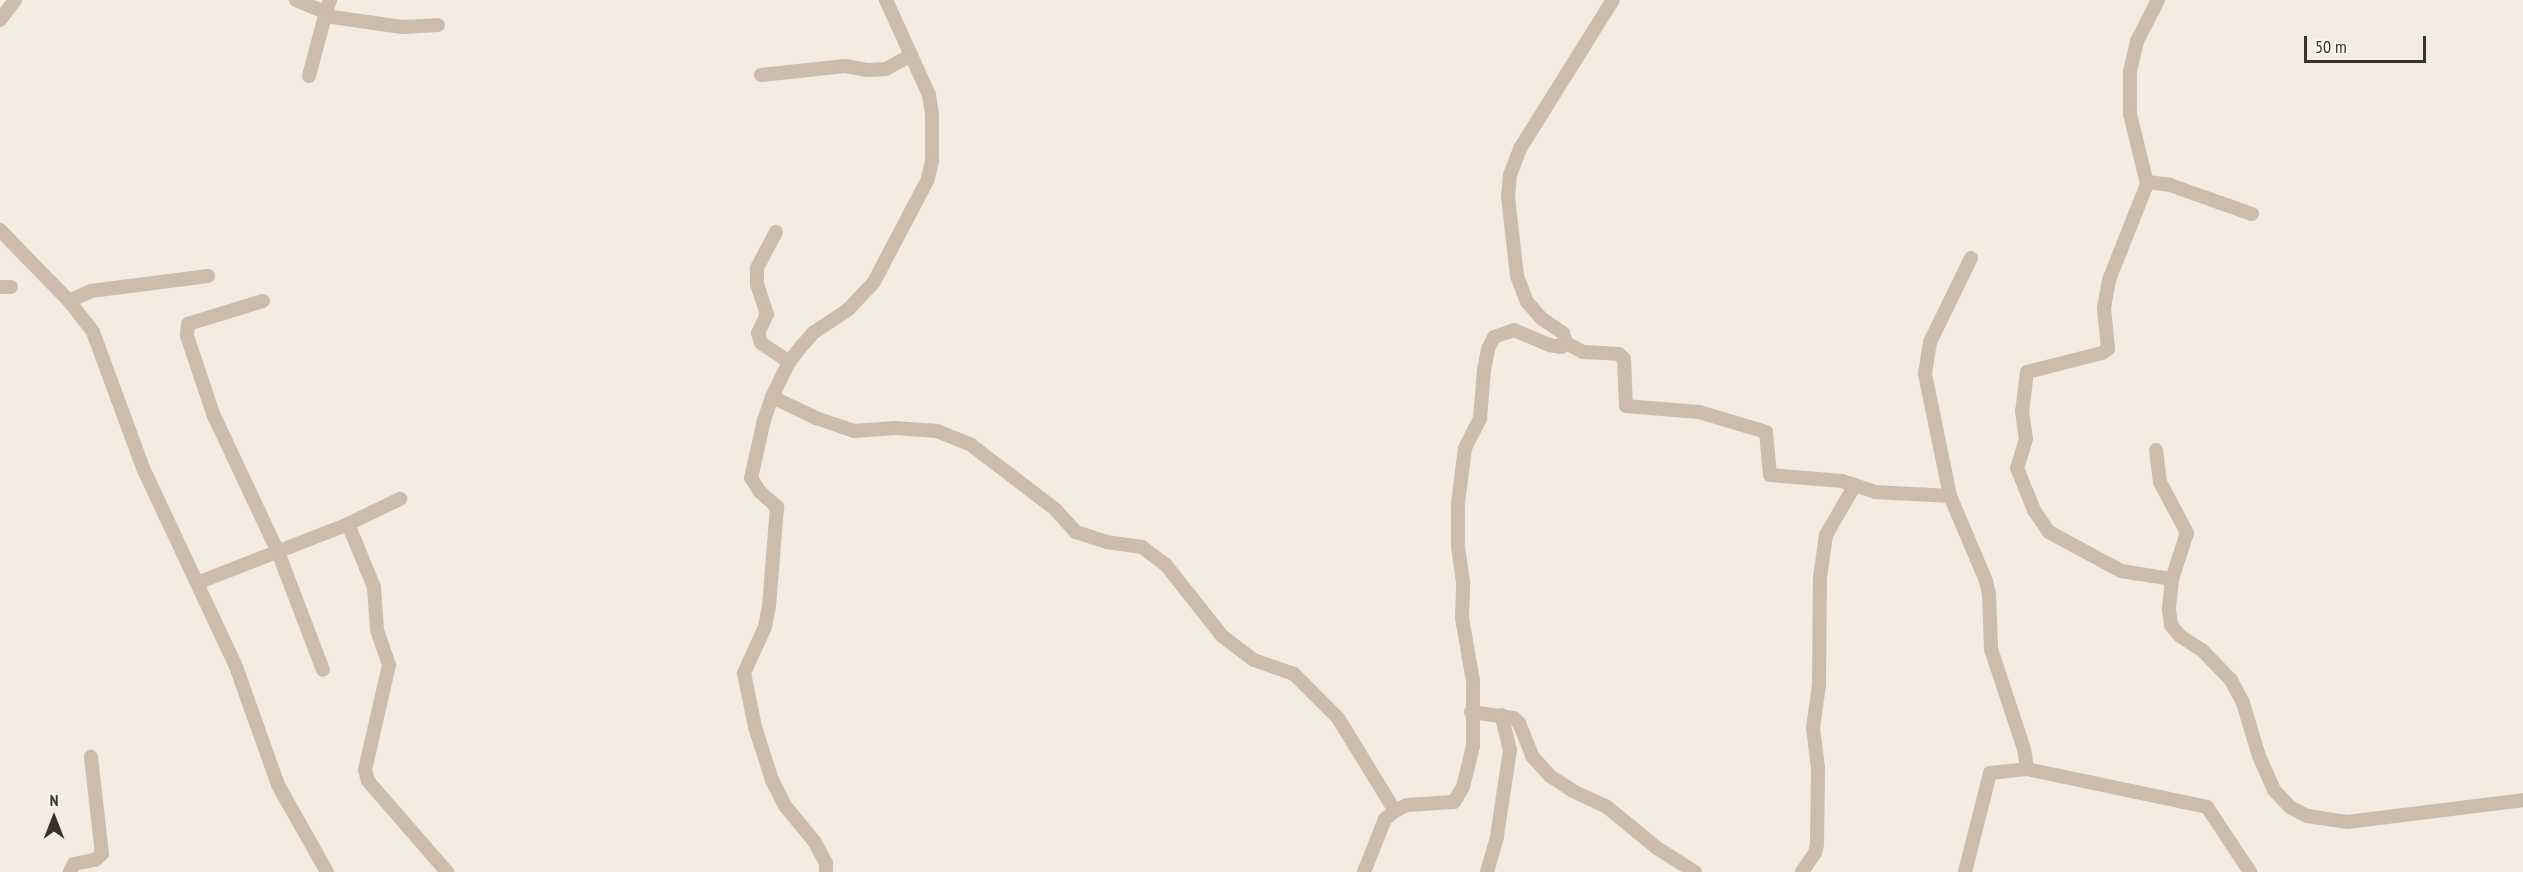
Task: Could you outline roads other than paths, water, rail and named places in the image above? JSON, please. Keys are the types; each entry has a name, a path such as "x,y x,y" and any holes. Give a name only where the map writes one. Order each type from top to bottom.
{"street":[{"path":"0,20 15,0"},
{"path":"296,0 402,27 438,24"},
{"path":"826,872 825,863 814,841 786,807 772,780 754,727 744,673 765,627 769,606 777,507 760,492 751,478 760,432 772,397 789,362 813,333 864,296 897,240 928,179 932,161 932,115 929,95 886,0"},
{"path":"1613,0 1521,147 1510,175 1508,197 1517,276 1527,302 1542,319 1563,333 1566,343 1583,352 1619,354 1624,359 1626,406 1705,413 1766,432 1770,475 1842,481 1875,492 1950,496"},
{"path":"2158,0 2137,41 2130,72 2130,114 2147,182 2145,193 2109,280 2104,308 2110,342 2108,349 2102,353 2027,372 2022,411 2026,439 2017,468 2034,510 2049,532 2121,571 2172,579"},
{"path":"309,76 327,9"},
{"path":"761,75 845,66 868,70 886,69 911,55"},
{"path":"2147,182 2170,184 2252,214"},
{"path":"0,231 69,301 93,332 143,468 235,664 278,785 327,872"},
{"path":"776,232 757,268 757,284 767,314 758,333 761,343 789,362"},
{"path":"1971,258 1930,342 1925,374 1950,496 1986,582 1991,649 2024,749 2027,770"},
{"path":"69,301 92,291 208,276"},
{"path":"263,301 188,324 187,336 214,416 278,552 323,670"},
{"path":"1364,872 1385,819 1395,811 1407,805 1454,802 1463,788 1473,746 1471,712 1473,681 1462,618 1463,582 1458,547 1458,503 1465,448 1480,418 1483,405 1484,370 1488,350 1494,337 1514,330 1549,345 1561,346 1566,343"},
{"path":"772,397 816,418 854,431 895,428 937,430 970,445 1055,509 1076,532 1106,542 1142,547 1166,565 1222,636 1254,660 1294,674 1338,718 1395,811"},
{"path":"2156,450 2160,482 2187,533 2172,579 2169,610 2171,625 2180,636 2203,651 2231,680 2243,703 2259,756 2270,781 2290,807 2307,816 2357,822 2523,800"},
{"path":"1802,872 1815,853 1817,844 1818,768 1813,728 1819,685 1820,578 1826,535 1855,485"},
{"path":"197,583 348,524 400,499"},
{"path":"348,524 374,587 377,630 389,665 364,770 368,781 447,872"},
{"path":"1471,712 1514,718 1519,723 1532,756 1550,776 1573,792 1607,807 1657,848 1695,872"},
{"path":"1487,872 1497,836 1510,750 1501,715"},
{"path":"70,872 74,864 95,860 102,854 91,757"},
{"path":"1965,872 1990,773 1997,770 2027,770 2207,807 2250,872"}]}
